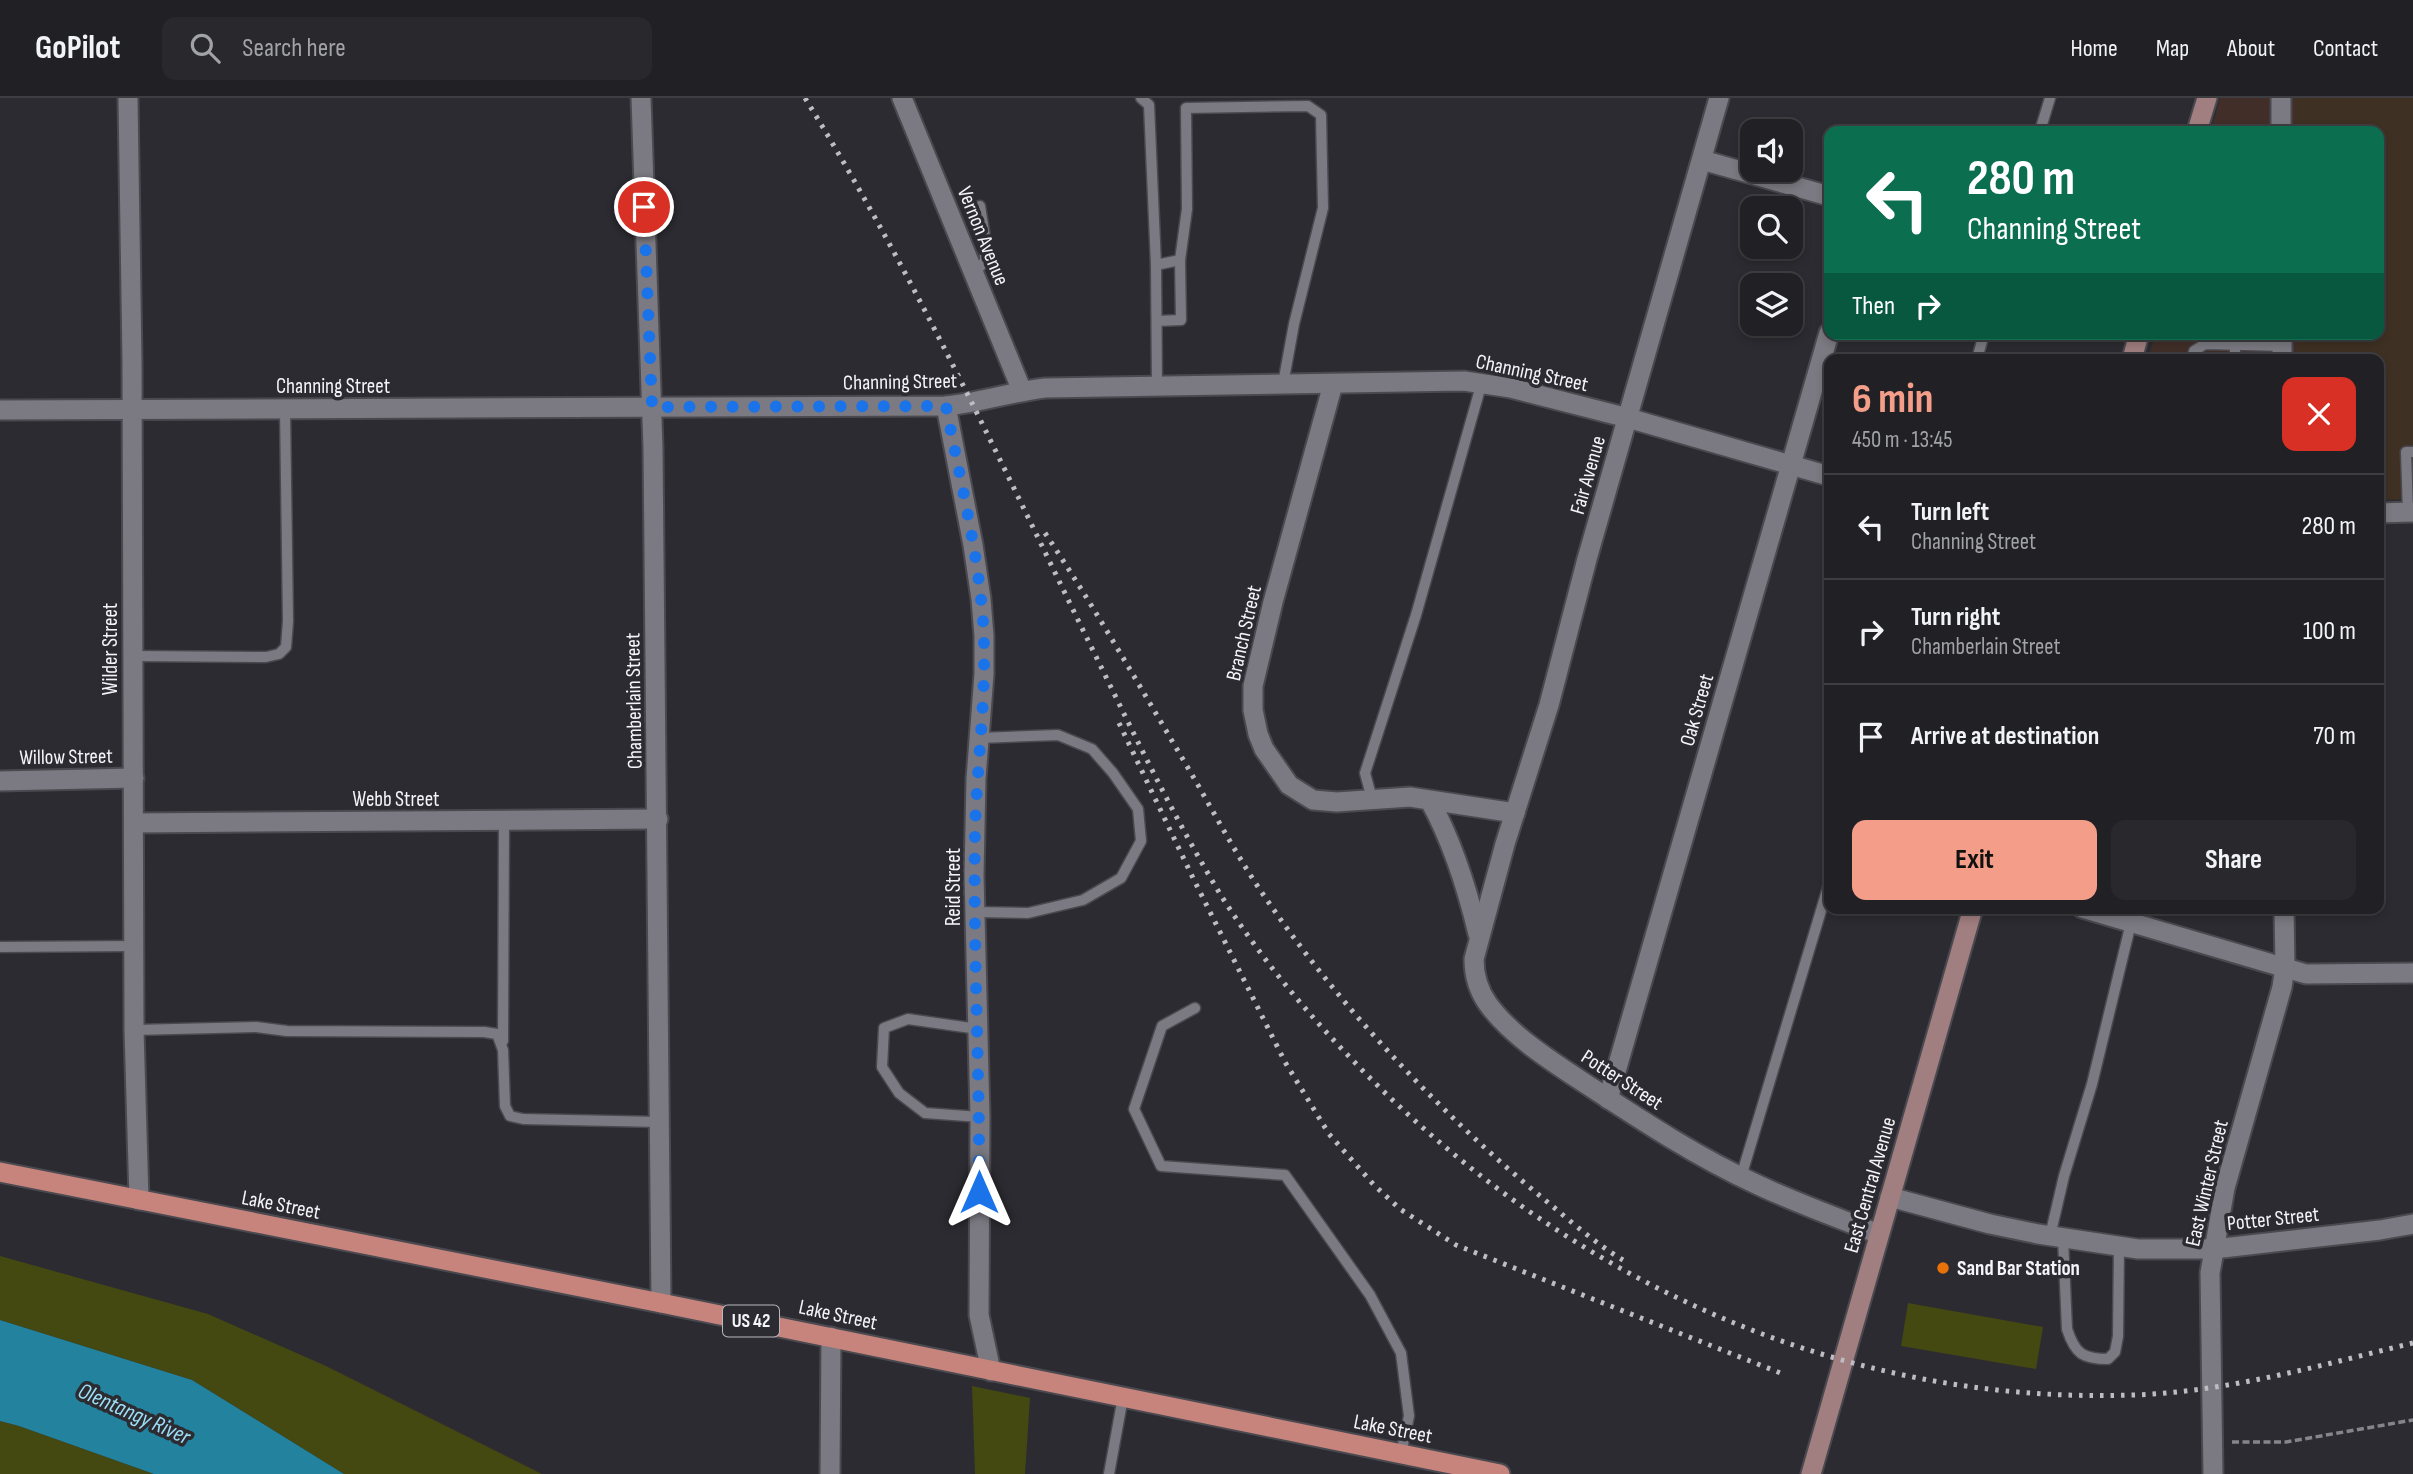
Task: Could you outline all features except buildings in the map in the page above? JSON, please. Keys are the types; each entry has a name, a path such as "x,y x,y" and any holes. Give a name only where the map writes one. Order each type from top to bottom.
{"main road":[{"path":"2199,126 2207,98"},
{"name":"East Central Avenue","path":"1811,1474 1971,914"},
{"name":"Lake Street","path":"0,1172 831,1337 1498,1474"}],"street":[{"name":"Wilder Street","path":"128,98 134,1030 139,1200"},
{"name":"Chamberlain Street","path":"641,98 652,407 661,1303"},
{"name":"Vernon Avenue","path":"902,98 1022,391"},
{"name":"Fair Avenue","path":"1499,863 1549,705 1587,559 1719,98"},
{"path":"2281,98 2281,126"},
{"path":"1702,160 1824,195"},
{"name":"Oak Street","path":"1608,1099 1827,340"},
{"name":"Channing Street","path":"0,410 946,406 1022,391 1482,382 1628,418 1824,475"},
{"name":"Branch Street","path":"1333,384 1273,602 1253,686 1253,710 1264,749 1289,785 1303,795 1319,801 1398,796 1515,813"},
{"name":"Reid Street","path":"946,406 981,599 984,674 976,793 975,912 980,1118 979,1315 991,1371"},
{"path":"2384,513 2410,512"},
{"name":"Willow Street","path":"0,781 134,778"},
{"path":"1430,801 1447,831 1469,897 1479,938"},
{"name":"Webb Street","path":"134,823 658,819"},
{"name":"Potter Street","path":"1499,863 1474,959 1474,974 1488,1005 1511,1028 1545,1057 1643,1122 1741,1177 1879,1234"},
{"path":"2110,914 2306,974 2413,973"},
{"name":"East Winter Street","path":"2213,1474 2210,1273 2225,1188 2285,967 2284,914"},
{"name":"Potter Street","path":"1890,1197 1990,1224 2138,1249 2214,1249 2413,1224"},
{"path":"830,1474 831,1337"}],"lane":[{"path":"1141,98 1149,105 1156,265 1157,387"},
{"path":"2042,126 2050,98"},
{"path":"1157,321 1181,320 1180,260 1187,209 1186,108 1308,106 1321,115 1324,208 1294,324 1283,384"},
{"path":"973,273 985,261 985,237 980,206"},
{"path":"1156,265 1180,260"},
{"path":"2193,354 2205,344 2282,346"},
{"path":"2235,345 2235,354"},
{"path":"1372,799 1365,773 1416,615 1482,382"},
{"path":"133,656 266,657 279,654 286,647 288,621 285,409"},
{"path":"2410,512 2406,452 2413,452"},
{"path":"975,912 1028,913 1083,900 1121,878 1142,841 1138,809 1114,773 1092,749 1058,735 979,738"},
{"path":"504,821 503,1050 505,1106 510,1116 523,1119 660,1122"},
{"path":"1741,1177 1824,901"},
{"path":"2119,1246 2118,1336 2115,1352 2109,1359 2090,1359 2077,1351 2067,1329 2057,1237 2064,1176 2092,1084 2129,918"},
{"path":"0,947 134,946"},
{"path":"1195,1008 1163,1026 1134,1109 1161,1166 1285,1174 1370,1295 1401,1353 1409,1416 1401,1454"},
{"path":"978,1029 908,1019 884,1028 882,1067 899,1093 925,1112 980,1118"},
{"path":"134,1030 242,1027 287,1031 484,1032 497,1034 503,1050"},
{"path":"1109,1474 1123,1397"}],"path":[{"path":"2214,1442 2286,1442 2413,1420"}],"shaded area":[{"path":"2220,98 2296,98 2296,126 2212,126"},
{"path":"2296,98 2413,98 2413,499 2384,500 2384,354 2298,354 2298,340 2384,340 2384,126 2296,126"},
{"path":"2153,340 2298,340 2298,354 2149,354"}],"green space":[{"path":"0,1256 208,1314 326,1366 542,1474 344,1474 192,1380 0,1320"},
{"path":"1908,1303 2043,1327 2036,1369 1901,1346"},
{"path":"972,1386 1030,1398 1025,1474 975,1474"},
{"path":"0,1421 19,1426 154,1474 0,1474"}],"water":[{"name":"Olentangy River","path":"0,1320 192,1380 344,1474 154,1474 0,1421"}],"railway":[{"path":"805,98 915,291 1148,762 1222,897 1256,947 1332,1039 1374,1082 1453,1154 1538,1217 1627,1272 1721,1318 1819,1353 1921,1379 2026,1393 2169,1393 2274,1376 2413,1343"},
{"path":"1045,533 1120,652 1247,869 1327,980 1393,1057 1465,1129 1570,1220 1623,1260"},
{"path":"1119,723 1285,1062 1329,1134 1374,1185 1400,1209 1456,1245 1783,1374"}],"place":[{"name":"Sand Bar Station","path":"1943,1268"}],"route":[{"path":"644,207 652,407 946,406 973,545 984,636 974,875 980,1118 979,1192"}]}
